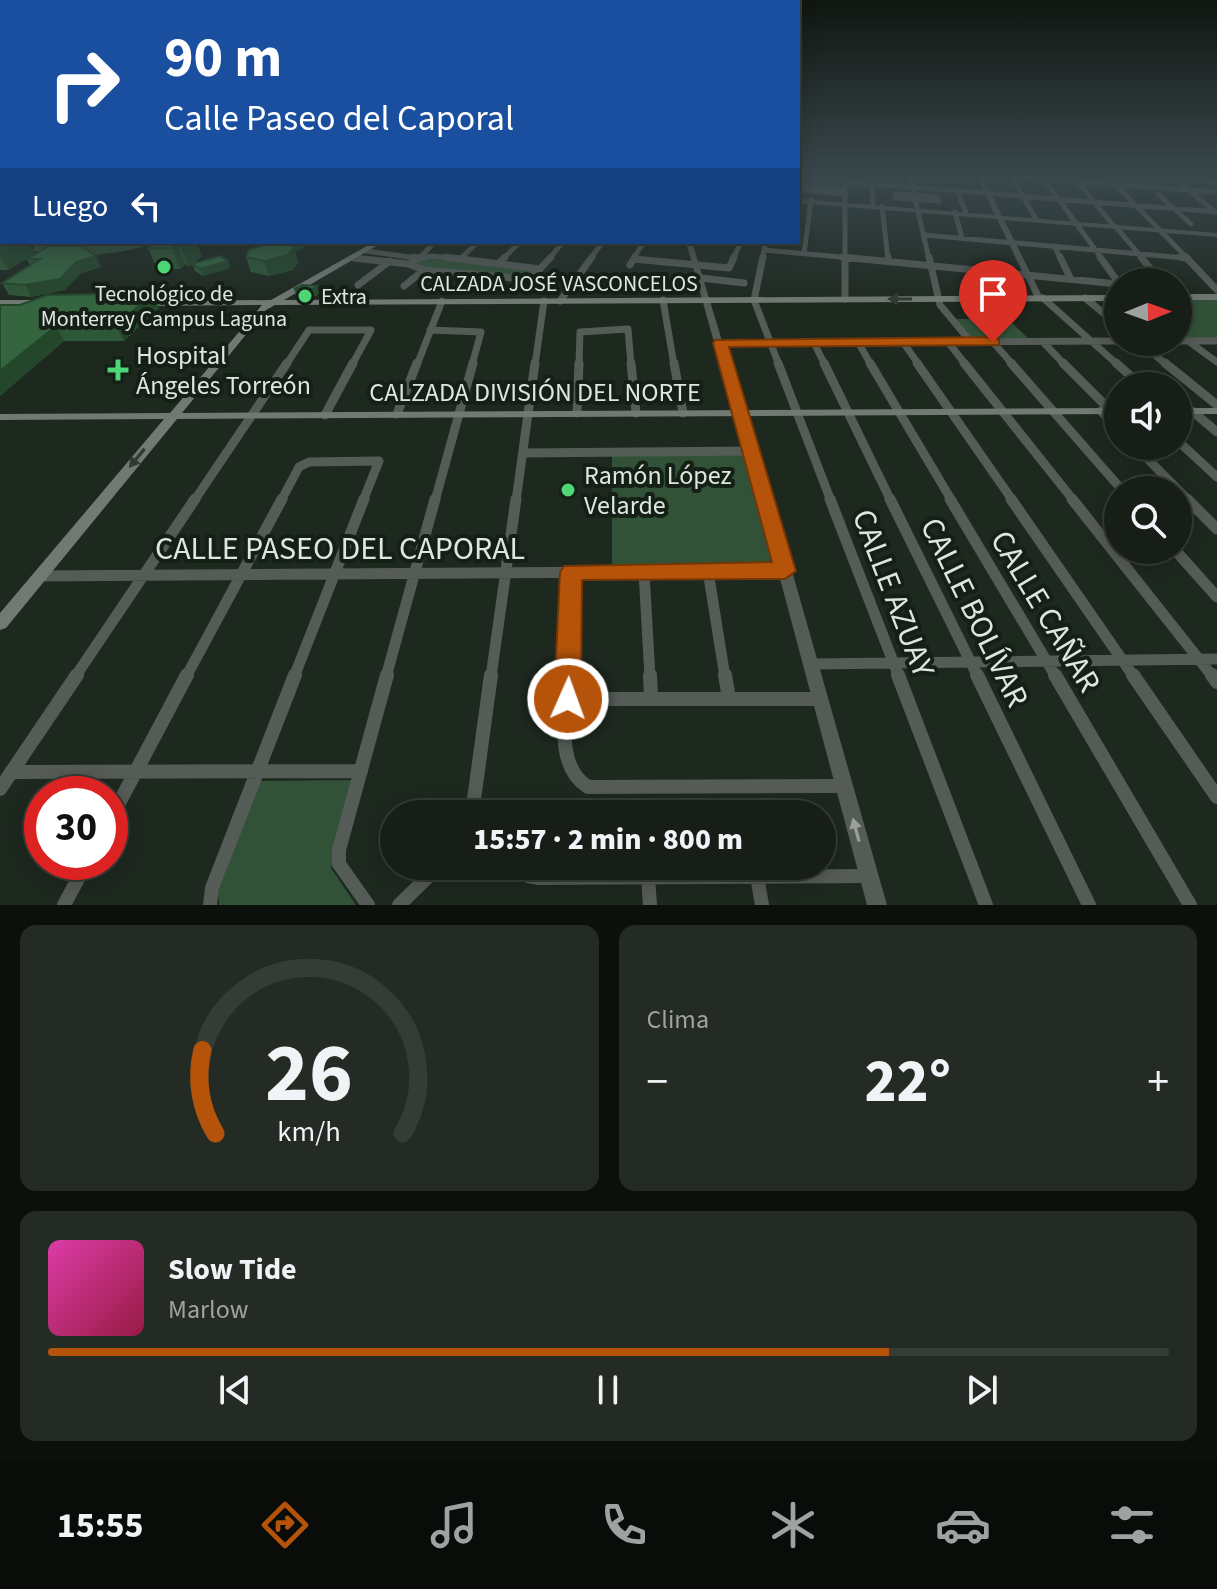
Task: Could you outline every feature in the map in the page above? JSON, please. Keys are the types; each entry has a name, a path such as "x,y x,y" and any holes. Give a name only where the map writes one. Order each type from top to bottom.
{"main road":[{"path":"2,618 269,302 376,244"},
{"path":"1192,294 1217,297"},
{"name":"CALZADA JOSÉ VASCONCELOS","path":"131,303 1104,298"},
{"path":"0,303 50,303"},
{"path":"1192,411 1217,408"},
{"name":"CALZADA DIVISIÓN DEL NORTE","path":"0,417 1104,411"}],"street":[{"path":"804,253 809,219"},
{"path":"845,219 845,299"},
{"path":"881,219 888,262"},
{"path":"920,219 939,299 971,342"},
{"path":"957,219 962,238"},
{"path":"998,219 1038,298 1126,372"},
{"path":"1033,219 1217,234"},
{"path":"1038,219 1076,223"},
{"path":"1073,219 1108,268"},
{"path":"1108,219 1150,268"},
{"path":"1149,219 1217,290"},
{"path":"1186,219 1191,224"},
{"path":"800,223 808,224"},
{"path":"924,235 1186,258"},
{"path":"409,264 432,244"},
{"path":"460,259 476,244"},
{"path":"499,263 518,244"},
{"path":"354,258 409,264 424,270 519,280 533,277 561,244"},
{"path":"560,301 602,244"},
{"path":"643,244 632,262 744,283"},
{"path":"688,244 708,300 877,905"},
{"path":"698,272 732,267 739,244"},
{"path":"1054,246 1071,279"},
{"path":"754,300 765,247 1104,282"},
{"path":"366,251 541,269"},
{"path":"358,285 397,255"},
{"path":"404,286 424,270"},
{"path":"454,285 466,275"},
{"path":"1085,298 1104,314"},
{"path":"663,300 683,413"},
{"name":"CALLE AZUAY","path":"754,300 986,905"},
{"path":"397,414 442,301"},
{"path":"474,800 544,301"},
{"path":"577,413 580,332 628,329 636,413"},
{"path":"0,789 309,330 371,330 325,415"},
{"path":"368,905 339,859 481,332 430,330"},
{"path":"720,343 1104,341"},
{"path":"1192,341 1217,341"},
{"name":"CALLE CAÑAR","path":"858,342 1190,905"},
{"path":"903,342 1217,797"},
{"path":"948,342 1217,682"},
{"path":"993,342 1110,476"},
{"path":"1043,342 1104,405"},
{"name":"CALLE BOLÍVAR","path":"814,343 1089,905"},
{"path":"1192,344 1217,362"},
{"path":"1156,356 1217,408"},
{"path":"1192,411 1217,432"},
{"path":"523,453 751,451"},
{"path":"1192,454 1217,477"},
{"path":"1149,460 1217,529"},
{"path":"128,787 299,467 309,462 379,461 255,772 212,888 210,905"},
{"path":"1188,564 1217,597"},
{"path":"708,571 729,699"},
{"name":"CALLE PASEO DEL CAPORAL","path":"39,576 785,571"},
{"path":"571,572 566,762 577,780 588,787 844,786"},
{"path":"644,572 651,699"},
{"path":"811,664 1217,659"},
{"path":"568,699 820,699"},
{"path":"11,772 361,771"},
{"path":"836,876 869,876"},
{"path":"64,905 77,880"},
{"path":"399,905 425,880"},
{"path":"648,880 650,905"},
{"path":"758,880 762,905"}],"green space":[{"path":"35,244 150,244 95,255 32,251"},
{"path":"429,258 531,271 528,277 417,267 415,262"},
{"path":"1192,298 1217,298 1217,340 1192,340"},
{"path":"953,319 1008,319 1030,340 972,341"},
{"path":"748,454 772,567 612,566 612,455"},
{"path":"354,780 331,868 356,905 219,905 218,892 260,781"}],"building":[{"path":"154,244 177,244 172,248 148,248"},
{"path":"267,244 291,244 294,248 288,255 264,261 246,257 249,250"},
{"path":"49,246 81,246 96,256 76,262 60,279 25,285 2,283 40,259 27,259"},
{"path":"220,256 228,261 200,269 192,264"},
{"path":"302,285 317,286 314,289 294,289"},
{"path":"153,293 116,326 56,326 0,371 0,305 20,305 47,295"}],"place":[{"name":"Tecnológico de Monterrey Campus Laguna","path":"164,267"},
{"name":"Extra","path":"305,296"},
{"name":"Hospital Ángeles Torreón","path":"118,370"},
{"name":"Ramón López Velarde","path":"568,490"}],"route":[{"path":"568,699 571,572 785,571 720,343 993,342"}]}
